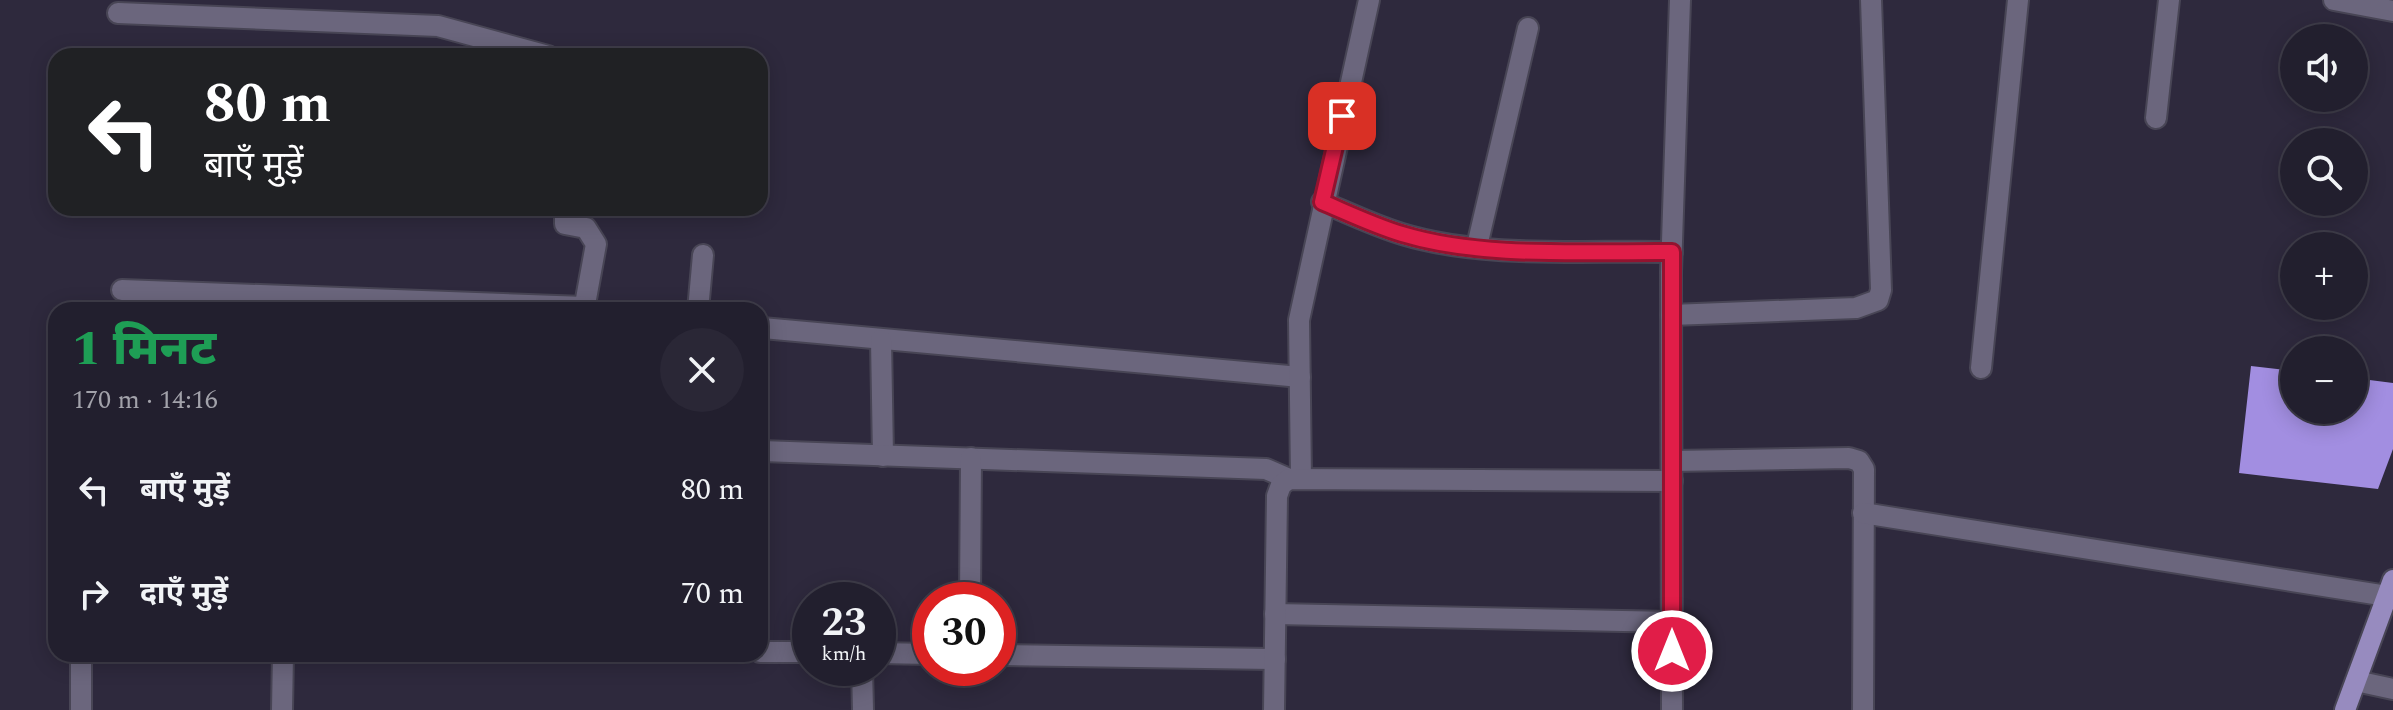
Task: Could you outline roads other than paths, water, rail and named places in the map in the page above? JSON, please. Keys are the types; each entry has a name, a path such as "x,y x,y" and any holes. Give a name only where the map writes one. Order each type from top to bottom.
{"main road":[{"path":"2345,710 2390,588"}],"street":[{"path":"1295,479 1300,377 1299,320 1322,202 1369,0"},
{"path":"1672,710 1671,315 1680,0"},
{"path":"1671,315 1856,308 1878,300 1881,290 1871,0"},
{"path":"1981,368 2018,0"},
{"path":"2156,118 2169,0"},
{"path":"2334,0 2393,11"},
{"path":"118,13 438,26 519,48"},
{"path":"1477,246 1528,28"},
{"path":"1322,202 1402,234 1477,246 1513,250 1672,252"},
{"path":"565,216 565,224 586,228 596,244 586,302"},
{"path":"699,302 703,255"},
{"path":"122,290 431,302"},
{"path":"768,329 1300,377"},
{"path":"881,340 883,456"},
{"path":"768,451 1266,469 1295,479 1672,471 1849,458 1859,461 1864,469 1863,710"},
{"path":"970,582 971,458"},
{"path":"1274,710 1277,496 1281,485 1295,479"},
{"path":"1863,513 2390,588"},
{"path":"1275,614 1672,622"},
{"path":"768,652 792,652"},
{"path":"1016,655 1275,659"},
{"path":"81,662 81,710"},
{"path":"282,710 283,662"},
{"path":"2356,681 2393,689"},
{"path":"862,686 863,710"}]}
